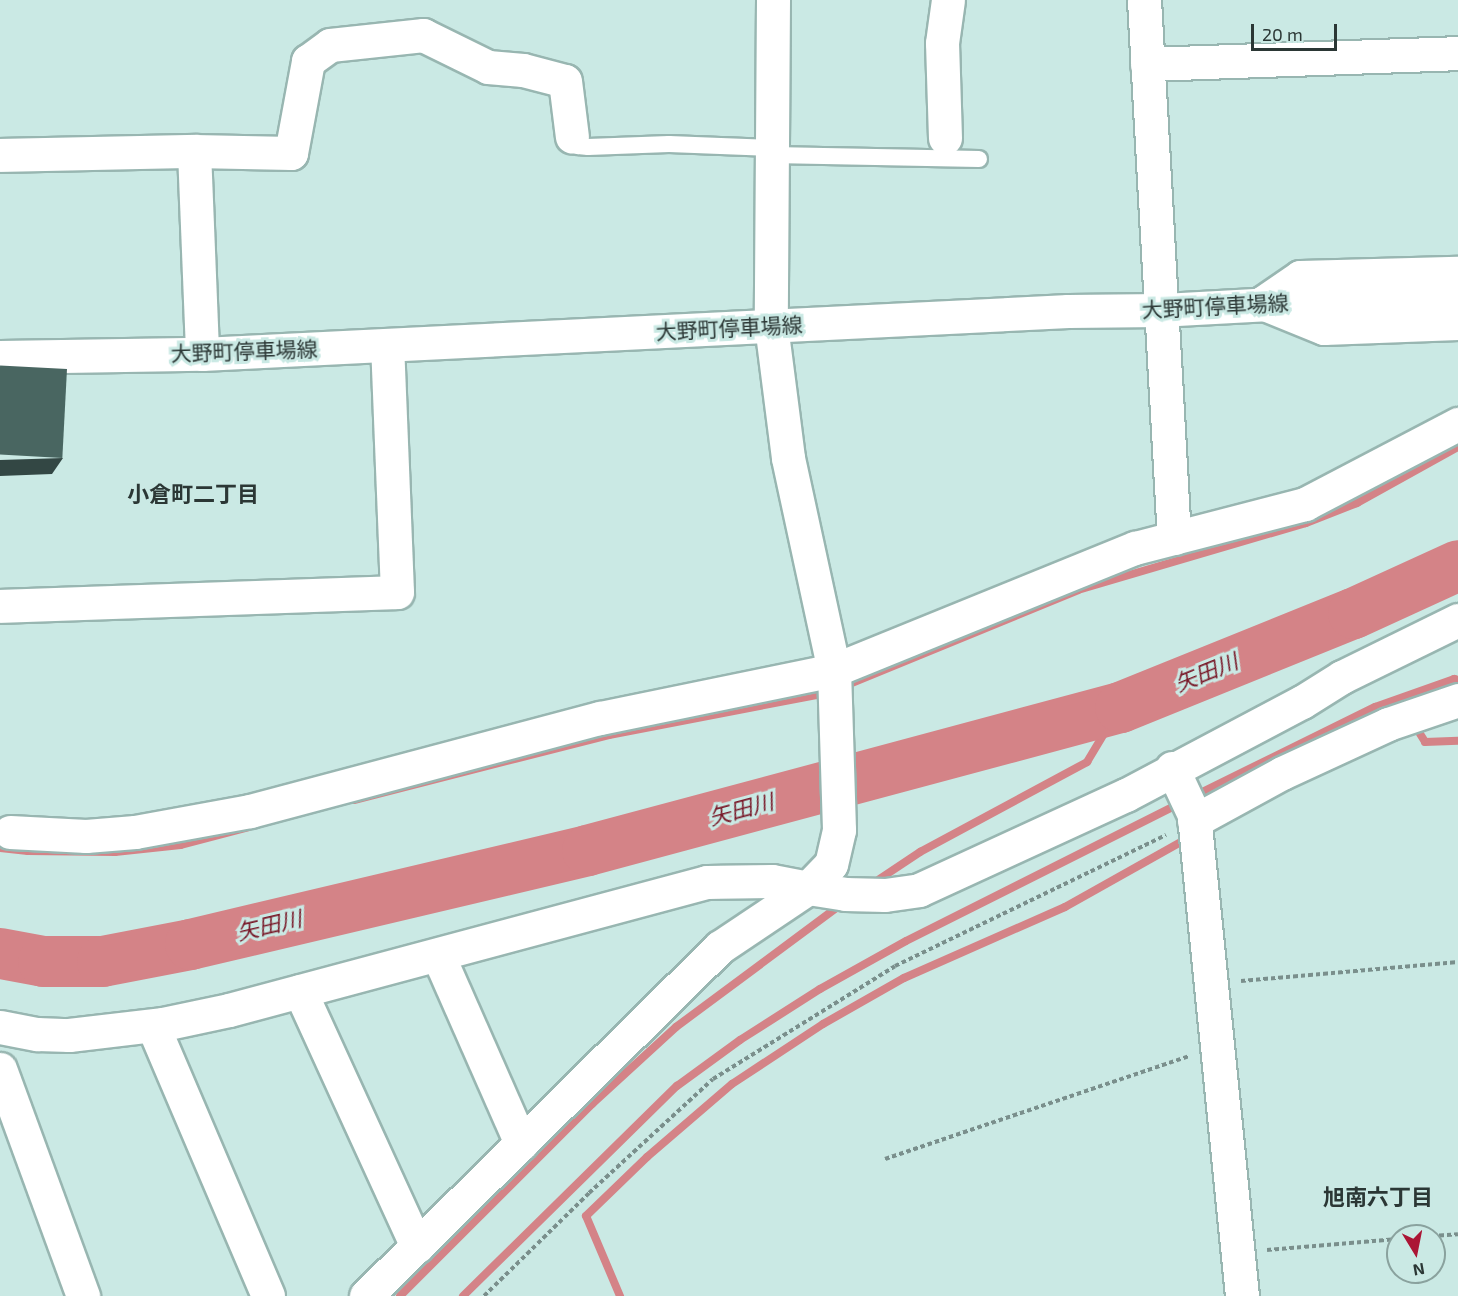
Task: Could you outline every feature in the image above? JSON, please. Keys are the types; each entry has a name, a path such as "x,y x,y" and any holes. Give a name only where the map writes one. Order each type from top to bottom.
{"street":[{"path":"366,1296 720,947 808,888 831,864 839,830 833,675 788,458 771,325 773,0"},
{"path":"945,138 942,43 948,0"},
{"path":"1144,0 1174,538"},
{"path":"0,155 194,151 291,153 308,61 330,45 423,35 488,67 523,70 565,81 572,137"},
{"path":"1147,64 1458,53"},
{"path":"194,151 202,354"},
{"path":"1263,303 1300,277 1458,273"},
{"name":"大野町停車場線","path":"0,357 202,354 771,325 1068,311 1161,310 1458,294"},
{"path":"1263,303 1324,327 1458,323"},
{"path":"0,606 397,592 387,345"},
{"path":"10,832 86,836 135,831 250,811 600,718 833,675 1135,548 1305,504 1458,424"},
{"path":"0,1027 37,1034 69,1035 153,1026 229,1010 707,882 771,881 845,894 885,895 919,890 1126,795 1175,776 1342,677 1458,621"},
{"path":"1194,818 1282,773 1388,724 1458,700"},
{"path":"1175,776 1194,818 1242,1296"},
{"path":"438,955 521,1143"},
{"path":"300,991 417,1246"},
{"path":"153,1026 268,1296"},
{"path":"0,1069 83,1296"}],"lane":[{"path":"572,137 578,146 588,147 669,144 772,152 979,159"}],"path":[{"path":"484,1296 589,1193 713,1079 895,966 1194,818"},
{"path":"1211,983 1458,962"},
{"path":"885,1159 1217,1047"},
{"path":"1238,1253 1386,1240"}],"building":[{"path":"0,365 67,369 62,458 0,455"}],"waterway":[{"path":"842,687 1078,590 1306,523 1357,503 1458,447"},
{"name":"矢田川","path":"0,953 43,961 102,961 190,944 587,850 1120,707 1353,613 1458,565"},
{"path":"1192,797 1375,707 1454,679 1458,680"},
{"path":"354,800 609,735 827,693"},
{"path":"872,884 920,852 1087,762 1120,707"},
{"path":"1425,726 1417,729 1425,742 1458,741"},
{"path":"463,1296 677,1086 740,1040 820,989 906,941 1180,803"},
{"path":"0,848 28,851 115,852 181,845 249,827"},
{"path":"620,1296 586,1216 647,1157 732,1084 823,1024 904,978 1065,907 1188,838"},
{"path":"400,1296 592,1104 676,1027 843,903"}],"district":[{"name":"小倉町二丁目","path":"193,494"},
{"name":"旭南六丁目","path":"1378,1197"}]}
